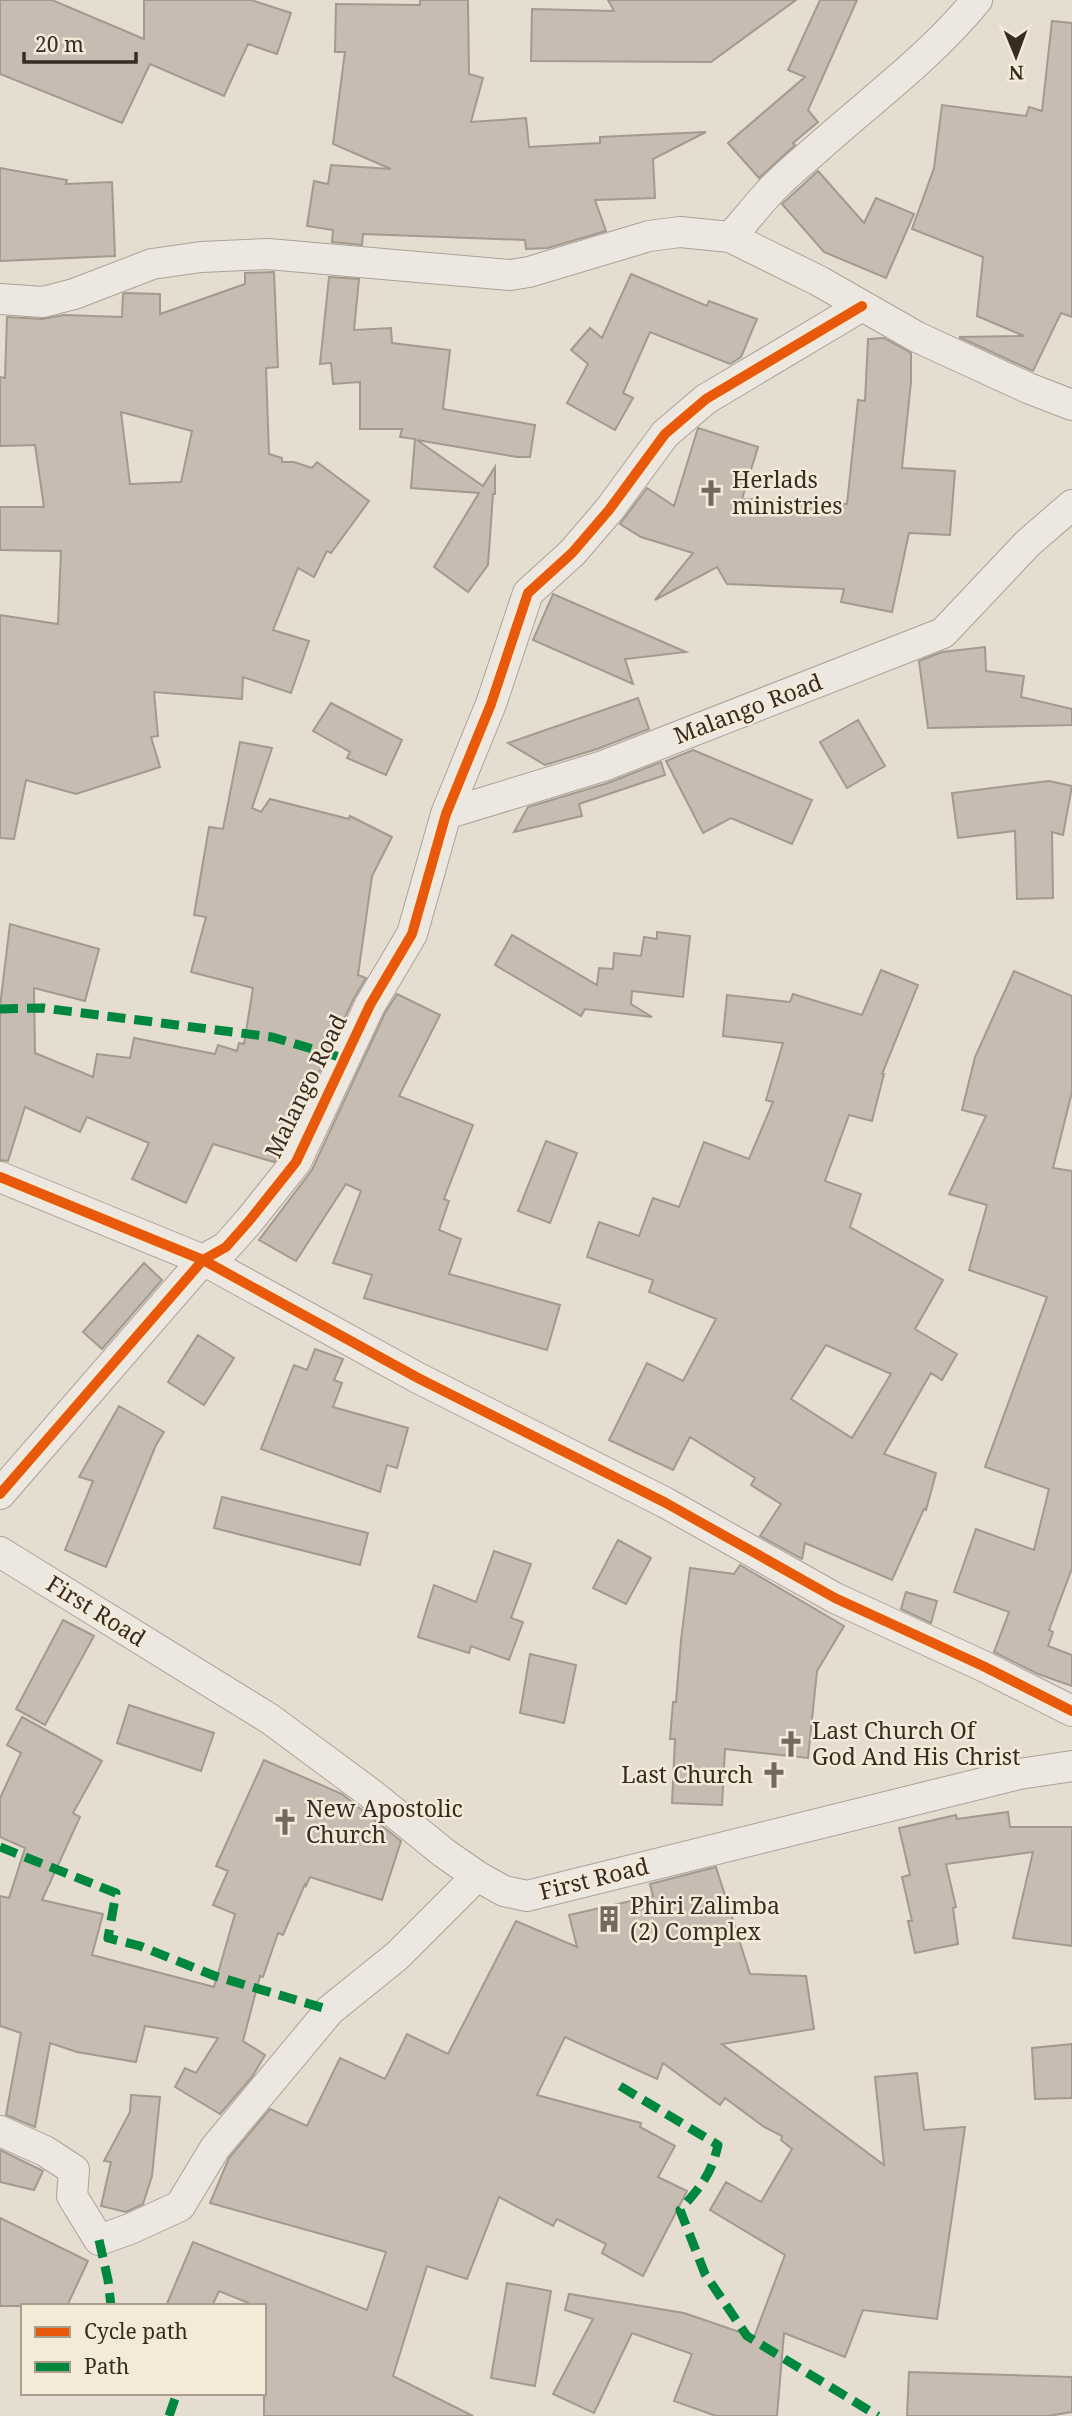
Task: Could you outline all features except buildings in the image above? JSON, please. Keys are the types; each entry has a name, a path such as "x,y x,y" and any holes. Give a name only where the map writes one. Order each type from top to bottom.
{"street":[{"path":"730,237 745,223 765,196 823,143 914,67 957,25 977,0"},
{"path":"0,299 43,302 74,294 152,264 201,257 268,254 510,275 542,269 649,236 680,232 730,237 819,281 917,337 1028,388 1072,405"},
{"path":"446,814 491,704 527,593 572,553 610,510 665,435 706,400 862,306"},
{"name":"Malango Road","path":"0,1494 203,1260 226,1247 250,1222 296,1162 370,1005 412,934 446,814 603,766 943,634 1028,544 1072,505"},
{"path":"0,1177 203,1260 418,1378 666,1503 835,1598 983,1665 1072,1711"},
{"name":"First Road","path":"0,1552 270,1719 477,1876 504,1891 527,1896 1019,1774 1072,1766"},
{"path":"0,2131 45,2151 74,2170 72,2196 99,2240 180,2206 215,2148 330,2010 397,1956 477,1876"}],"marked path":[{"path":"0,1009 43,1008 272,1037 343,1058"},
{"path":"0,1847 116,1893 108,1938 140,1946 215,1976 330,2010"},
{"path":"620,2086 718,2145 704,2180 680,2210 705,2274 747,2336 878,2416"},
{"path":"99,2240 111,2304"},
{"path":"169,2416 176,2395"}],"cycle path":[{"path":"0,1494 203,1260 226,1247 296,1162 370,1005 412,934 446,814 491,704 528,593 572,553 609,510 665,434 706,399 862,306"},
{"path":"0,1177 203,1260 418,1378 666,1503 835,1598 983,1666 1072,1711"}],"place":[{"name":"Herlads ministries","path":"711,493"},
{"name":"Last Church Of God And His Christ","path":"791,1744"},
{"name":"Last Church","path":"774,1775"},
{"name":"New Apostolic Church","path":"285,1822"},
{"name":"Phiri Zalimba (2) Complex","path":"609,1919"}]}
